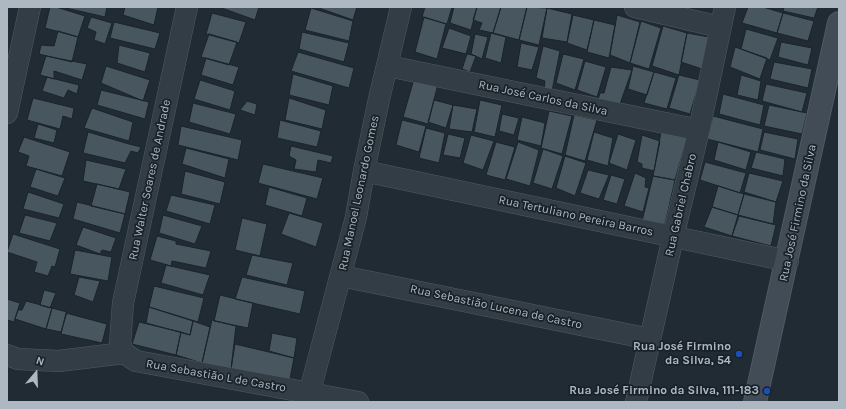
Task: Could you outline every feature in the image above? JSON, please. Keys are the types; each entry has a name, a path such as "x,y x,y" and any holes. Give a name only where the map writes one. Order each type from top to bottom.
{"street":[{"path":"7,113 30,7"},
{"name":"Rua Walter Soares de Andrade","path":"124,353 120,344 123,303 187,7"},
{"name":"Rua Manoel Leonardo Gomes","path":"308,397 356,217 364,171 401,7"},
{"path":"635,7 720,28"},
{"name":"Rua Gabriel Chabro","path":"636,402 699,130 725,7"},
{"name":"Rua José Firmino da Silva","path":"755,402 788,261 839,23"},
{"name":"Rua José Carlos da Silva","path":"388,66 699,130"},
{"name":"Rua Tertuliano Pereira Barros","path":"364,171 788,261"},
{"name":"Rua Sebastião Lucena de Castro","path":"341,276 650,339"},
{"path":"7,355 18,359 59,361 124,353"},
{"name":"Rua Sebastião L de Castro","path":"124,353 136,361 308,397 358,402"}],"building":[{"path":"50,7 56,7 85,16 78,37 45,28"},
{"path":"66,7 107,7 105,17"},
{"path":"125,7 158,7 154,25 123,15"},
{"path":"219,7 259,7 255,20"},
{"path":"316,7 357,7 353,20"},
{"path":"425,7 452,7 447,24 422,17"},
{"path":"454,7 477,7 471,30 450,23"},
{"path":"477,7 501,7 493,33 479,30 482,23 473,20"},
{"path":"501,7 527,7 519,40 493,33"},
{"path":"527,7 547,8 539,45 519,40"},
{"path":"748,7 763,7 783,13 777,33 742,23"},
{"path":"784,7 818,7 814,18 783,11"},
{"path":"311,8 353,21 349,41 305,30"},
{"path":"547,8 572,14 567,42 542,38"},
{"path":"212,13 246,22 239,43 206,34"},
{"path":"783,13 814,21 808,41 777,33"},
{"path":"573,15 594,20 587,50 567,43"},
{"path":"617,15 640,22 630,63 610,55"},
{"path":"91,17 112,23 105,44 94,40 96,32 87,28"},
{"path":"424,17 446,24 437,59 415,52"},
{"path":"594,20 615,25 609,58 587,52"},
{"path":"641,21 661,28 649,69 630,63"},
{"path":"114,22 160,33 155,49 110,38"},
{"path":"663,26 687,33 679,75 652,66"},
{"path":"449,28 471,36 466,54 442,48"},
{"path":"746,29 778,38 770,60 741,49"},
{"path":"58,31 78,37 72,62 39,54 41,45 54,46"},
{"path":"302,32 349,43 344,62 299,49"},
{"path":"491,33 506,37 501,63 485,58"},
{"path":"687,33 709,37 702,69 681,62"},
{"path":"209,34 237,42 229,65 201,57"},
{"path":"475,34 488,37 482,59 471,54"},
{"path":"781,42 812,48 808,65 778,57"},
{"path":"521,43 539,47 532,70 517,67"},
{"path":"119,45 150,53 145,72 117,63"},
{"path":"543,46 560,51 552,91 544,89 545,81 536,78"},
{"path":"735,47 767,58 760,79 730,67"},
{"path":"298,52 354,68 349,88 291,71"},
{"path":"467,54 476,56 470,72 462,69"},
{"path":"563,54 584,59 575,90 556,83"},
{"path":"46,56 87,64 82,80 54,71 54,79 40,75"},
{"path":"206,58 239,67 233,85 201,75"},
{"path":"585,61 606,67 597,97 577,90"},
{"path":"774,62 812,69 808,88 770,79"},
{"path":"106,66 150,80 143,101 101,83"},
{"path":"633,66 654,72 647,95 628,89"},
{"path":"611,67 632,70 620,104 598,100 600,93 604,93"},
{"path":"654,72 676,78 667,109 644,103"},
{"path":"293,74 333,86 329,105 289,95"},
{"path":"679,75 700,80 690,114 669,108"},
{"path":"741,75 761,81 758,100 737,95"},
{"path":"47,77 79,85 77,94 68,90 64,98 42,91"},
{"path":"414,79 438,84 428,124 403,117"},
{"path":"200,80 235,91 230,110 194,99"},
{"path":"766,84 807,93 802,112 762,101"},
{"path":"101,90 149,102 145,119 97,105"},
{"path":"723,94 764,105 760,125 719,114"},
{"path":"33,98 74,108 72,119 63,116 60,129 27,120"},
{"path":"289,98 326,110 322,129 285,120"},
{"path":"434,100 453,105 446,128 428,122"},
{"path":"480,100 502,105 495,137 474,132"},
{"path":"247,101 257,104 255,115 240,110"},
{"path":"193,103 236,114 230,134 189,122"},
{"path":"453,105 477,109 472,132 449,129"},
{"path":"769,105 807,113 802,134 764,126"},
{"path":"92,108 133,122 129,141 84,128"},
{"path":"549,111 572,116 562,154 541,148"},
{"path":"502,114 519,118 514,135 499,131"},
{"path":"574,115 597,120 585,161 565,155"},
{"path":"713,116 763,129 758,152 707,139"},
{"path":"522,117 545,123 541,146 517,140"},
{"path":"280,120 321,131 317,147 277,138"},
{"path":"402,120 426,126 419,152 396,145"},
{"path":"38,124 57,130 54,143 34,138"},
{"path":"181,126 242,140 238,160 178,145"},
{"path":"426,128 445,133 439,163 419,158"},
{"path":"88,132 141,147 138,153 131,151 125,163 83,153"},
{"path":"594,132 613,138 608,166 587,160"},
{"path":"661,132 687,138 675,180 653,176"},
{"path":"764,132 798,139 795,159 760,150"},
{"path":"448,134 465,138 460,158 443,155"},
{"path":"618,134 636,140 627,170 609,163"},
{"path":"471,135 494,141 483,170 463,163"},
{"path":"642,135 660,141 654,171 642,168 642,164 637,162"},
{"path":"24,137 70,152 62,176 26,166 29,156 18,152"},
{"path":"496,142 515,147 505,180 486,175"},
{"path":"518,142 539,150 530,186 506,179"},
{"path":"718,142 751,152 746,170 714,160"},
{"path":"291,146 333,156 331,163 318,160 316,172 294,169 296,160 289,156"},
{"path":"186,148 229,159 225,178 182,164"},
{"path":"543,149 563,156 552,189 533,183"},
{"path":"756,152 785,159 783,176 751,168"},
{"path":"565,156 586,163 575,196 556,188"},
{"path":"86,160 126,169 119,189 83,181"},
{"path":"705,162 746,173 740,193 700,180"},
{"path":"263,164 323,178 317,199 258,183"},
{"path":"36,169 65,178 58,196 30,187"},
{"path":"588,170 609,175 599,199 580,193"},
{"path":"185,171 225,182 220,204 181,194"},
{"path":"635,173 646,178 645,187 649,188 643,212 624,206"},
{"path":"749,173 783,181 776,202 744,192"},
{"path":"611,175 625,179 617,204 603,200"},
{"path":"653,176 675,180 665,224 642,221"},
{"path":"97,184 130,192 125,214 91,206"},
{"path":"718,186 744,194 738,215 712,207"},
{"path":"269,187 307,198 302,216 265,205"},
{"path":"28,192 64,204 59,218 23,209"},
{"path":"744,194 776,202 773,224 738,215"},
{"path":"171,195 215,205 210,224 166,211"},
{"path":"77,202 125,214 120,233 73,219"},
{"path":"712,207 738,215 732,236 704,227"},
{"path":"289,213 323,223 316,247 281,234"},
{"path":"25,215 57,223 50,241 19,233"},
{"path":"163,215 202,226 195,244 159,233"},
{"path":"739,216 776,225 771,246 732,236"},
{"path":"242,218 267,224 260,256 235,250"},
{"path":"83,227 116,238 111,252 102,250 100,254 76,245"},
{"path":"13,234 60,249 55,267 52,266 48,276 34,272 37,262 7,252"},
{"path":"157,236 176,241 176,244 211,251 206,268 172,261 171,266 150,260"},
{"path":"75,250 112,257 108,281 70,274"},
{"path":"252,255 293,263 287,285 246,275"},
{"path":"166,265 210,275 203,295 161,283"},
{"path":"79,277 100,281 93,302 74,295"},
{"path":"242,277 305,291 300,314 235,299"},
{"path":"154,286 204,298 198,322 149,307"},
{"path":"44,290 56,293 50,308 40,305"},
{"path":"220,295 253,303 248,328 214,321"},
{"path":"7,299 20,303 14,322 7,320"},
{"path":"26,301 52,308 46,329 15,319 18,310 22,310"},
{"path":"149,307 193,321 190,335 146,323"},
{"path":"52,308 67,312 61,332 46,329"},
{"path":"66,313 107,324 102,343 61,334"},
{"path":"212,320 236,326 231,369 202,363"},
{"path":"193,321 210,327 202,363 176,355 181,332 190,335"},
{"path":"139,322 181,332 176,355 132,344"},
{"path":"272,333 297,338 294,358 269,351"},
{"path":"235,344 294,358 289,384 231,369"}],"place":[{"name":"Rua José Firmino da Silva, 54","path":"739,354"},
{"name":"Rua José Firmino da Silva, 111-183","path":"767,391"}]}
